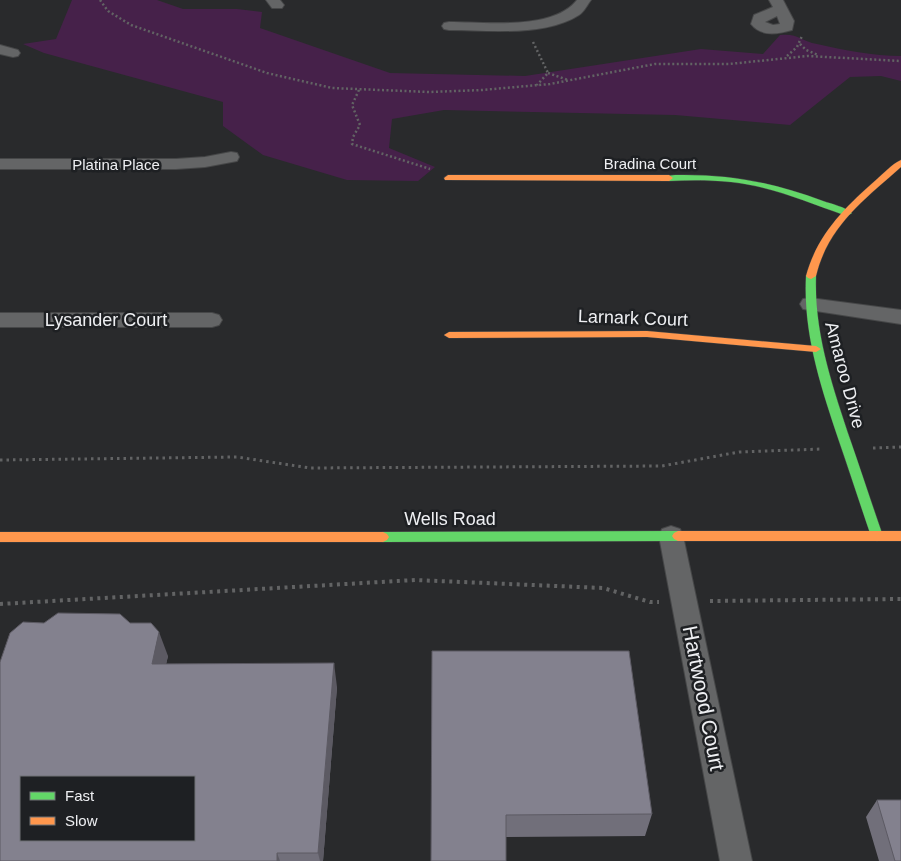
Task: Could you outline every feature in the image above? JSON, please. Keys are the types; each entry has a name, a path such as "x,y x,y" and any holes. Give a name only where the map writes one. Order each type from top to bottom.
{"street":[{"path":"449,26 527,25 554,21 571,14 582,6 584,0"},
{"name":"Platina Place","path":"0,164 176,164 205,162 231,157"},
{"name":"Amaroo Drive","path":"877,536 816,349 810,304 810,282 816,257 829,234 847,213 901,163"},
{"name":"Bradina Court","path":"448,178 717,178 805,197 847,213"},
{"path":"810,304 901,317"},
{"name":"Lysander Court","path":"0,320 212,320"},
{"name":"Larnark Court","path":"449,335 647,334 816,349"},
{"name":"Hartwood Court","path":"671,536 736,861"},
{"name":"Wells Road","path":"0,537 901,536"}],"path":[{"path":"100,0 108,11 131,25 206,53 286,78 332,88 428,92 536,86 655,64 766,62 787,57 821,55 901,61"},
{"path":"787,57 800,44 805,28"},
{"path":"533,41 548,73 570,81"},
{"path":"800,44 806,50 821,55"},
{"path":"536,86 548,73"},
{"path":"359,90 352,105 360,126 353,138 352,144 421,165 448,178"},
{"path":"0,460 237,457 310,468 662,466 739,452 901,447"},
{"path":"0,604 415,580 603,588 650,602 901,599"}],"shaded area":[{"path":"72,0 157,0 183,9 237,9 262,12 260,28 390,73 525,76 701,49 763,54 780,35 786,35 795,36 812,43 848,50 901,56 901,81 881,76 850,77 790,125 675,115 444,110 392,119 389,148 435,167 418,181 347,180 263,155 223,126 223,102 44,53 23,44 56,39"}],"building":[{"path":"58,613 120,614 130,623 151,623 159,632 152,664 334,663 318,853 277,853 277,861 0,861 0,662 10,633 23,622 44,623"},
{"path":"432,651 629,651 652,814 506,815 506,861 431,861"},
{"path":"877,800 901,800 901,861 895,861"}],"traffic: fast":[{"path":"669,178 716,178 749,182 815,201 847,213"},
{"path":"811,276 811,314 822,369 877,536"},
{"path":"383,537 678,536"}],"traffic: slow":[{"path":"811,276 815,259 823,242 834,227 859,199 901,163"},
{"path":"448,178 669,178"},
{"path":"449,335 647,334 816,349"},
{"path":"678,536 901,536"},
{"path":"0,537 383,537"}]}
